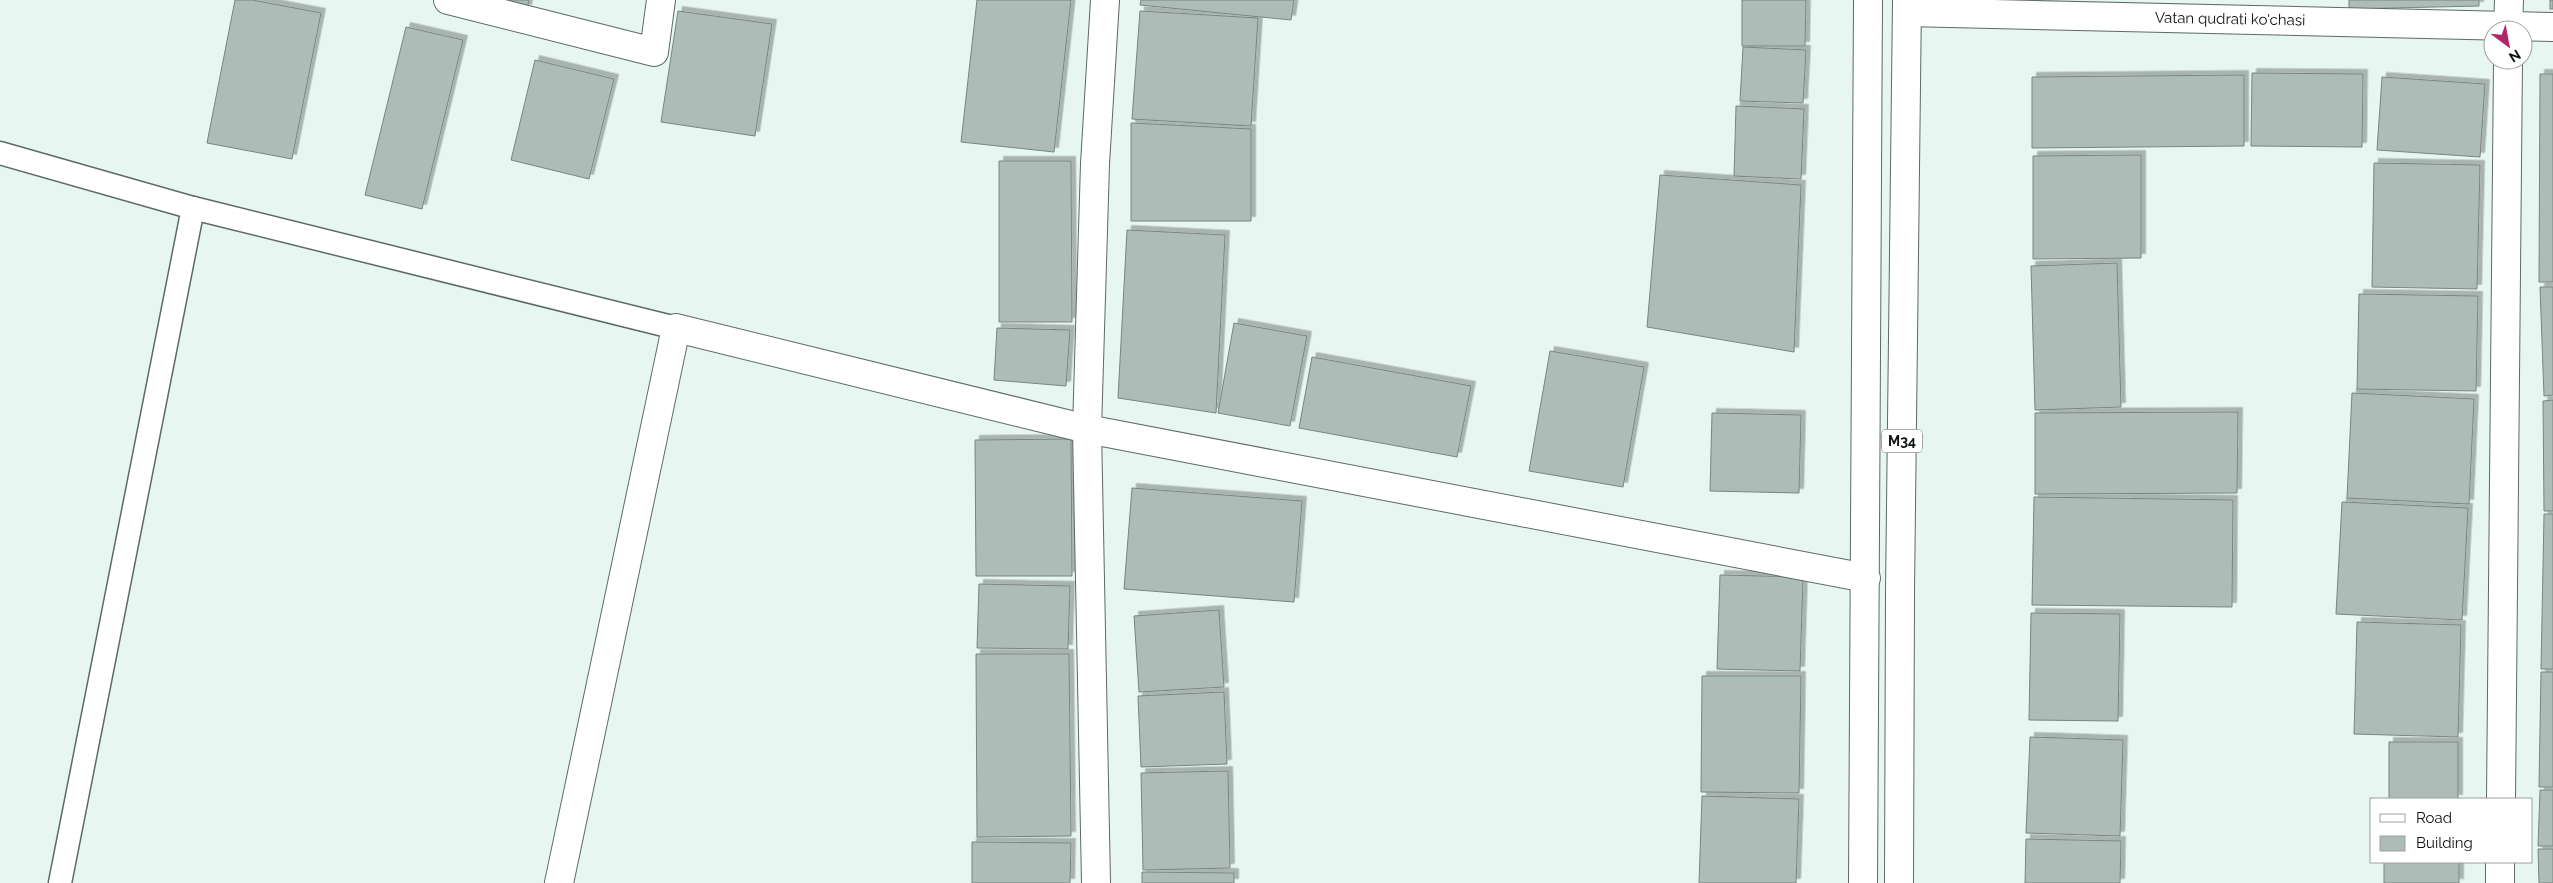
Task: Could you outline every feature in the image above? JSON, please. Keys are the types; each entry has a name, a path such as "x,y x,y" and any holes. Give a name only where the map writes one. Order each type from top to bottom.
{"street":[{"path":"448,0 654,52 661,0"},
{"path":"1096,883 1088,429 1095,164 1106,0"},
{"name":"M34","path":"1863,883 1868,0"},
{"name":"M34","path":"1900,883 1900,591 1907,6"},
{"name":"Vatan qudrati ko'chasi","path":"1907,6 2508,19 2553,28"},
{"path":"2501,798 2508,70"},
{"path":"559,883 676,328 1088,429 1866,578"},
{"path":"2500,863 2500,883"}],"lane":[{"path":"0,153 193,208 676,328"},
{"path":"60,883 193,208"}],"building":[{"path":"235,0 252,0 321,13 292,159 207,143"},
{"path":"490,0 529,0 527,9"},
{"path":"977,0 1071,0 1054,152 961,142"},
{"path":"1141,0 1294,0 1291,20 1140,5"},
{"path":"1742,0 1806,0 1805,46 1742,46"},
{"path":"2349,0 2479,0 2479,6 2349,9"},
{"path":"2550,0 2553,0 2553,9 2550,9"},
{"path":"678,11 772,24 755,136 661,122"},
{"path":"1140,11 1258,18 1251,126 1132,119"},
{"path":"406,27 463,40 422,209 365,195"},
{"path":"1743,47 1806,50 1803,103 1740,101"},
{"path":"535,60 614,79 589,179 511,160"},
{"path":"2252,73 2363,74 2362,147 2251,146"},
{"path":"2540,74 2553,74 2553,282 2539,282"},
{"path":"2244,75 2244,146 2032,148 2032,77"},
{"path":"2382,77 2485,84 2480,157 2377,150"},
{"path":"1736,106 1804,109 1801,179 1734,176"},
{"path":"1131,123 1251,129 1251,221 1131,221"},
{"path":"2141,155 2141,258 2033,259 2033,156"},
{"path":"999,161 1071,161 1072,322 999,322"},
{"path":"2374,163 2480,165 2477,289 2372,287"},
{"path":"1660,175 1801,185 1794,352 1647,327"},
{"path":"1127,230 1225,235 1216,413 1118,398"},
{"path":"2117,263 2121,407 2035,410 2031,266"},
{"path":"2540,287 2553,287 2553,395 2544,396"},
{"path":"2359,294 2478,296 2476,391 2357,389"},
{"path":"1234,323 1307,336 1290,426 1218,413"},
{"path":"997,328 1070,330 1066,386 994,380"},
{"path":"1550,351 1644,367 1623,487 1529,471"},
{"path":"1312,357 1471,386 1457,457 1299,428"},
{"path":"2352,393 2474,399 2469,504 2347,498"},
{"path":"2553,400 2553,511 2544,511 2543,401"},
{"path":"2238,412 2237,493 2035,494 2035,413"},
{"path":"1712,413 1801,415 1799,493 1710,491"},
{"path":"1071,439 1072,576 976,576 975,440"},
{"path":"1132,488 1302,501 1294,602 1124,589"},
{"path":"2034,497 2233,500 2232,607 2032,605"},
{"path":"2342,502 2468,508 2462,620 2336,614"},
{"path":"2544,514 2553,514 2553,669 2541,669"},
{"path":"1720,575 1803,577 1800,671 1717,669"},
{"path":"979,584 1070,586 1068,649 977,648"},
{"path":"1219,610 1224,687 1139,692 1134,616"},
{"path":"2031,613 2120,614 2118,721 2029,720"},
{"path":"2357,622 2461,625 2458,737 2354,734"},
{"path":"976,654 1069,654 1071,836 977,837"},
{"path":"2541,672 2553,672 2553,787 2539,787"},
{"path":"1702,676 1801,676 1799,793 1701,792"},
{"path":"1224,692 1227,764 1141,767 1138,696"},
{"path":"2030,737 2123,740 2120,836 2026,833"},
{"path":"2389,742 2458,742 2458,798 2389,798"},
{"path":"1228,771 1230,868 1143,870 1141,773"},
{"path":"2540,790 2553,790 2553,846 2538,846"},
{"path":"1702,796 1799,799 1796,883 1699,883"},
{"path":"2026,839 2121,841 2120,883 2025,883"},
{"path":"972,842 1071,843 1070,883 972,883"},
{"path":"2538,849 2553,849 2553,883 2539,883"},
{"path":"2384,863 2459,863 2459,883 2384,883"},
{"path":"1142,872 1234,873 1234,883 1142,883"}]}
